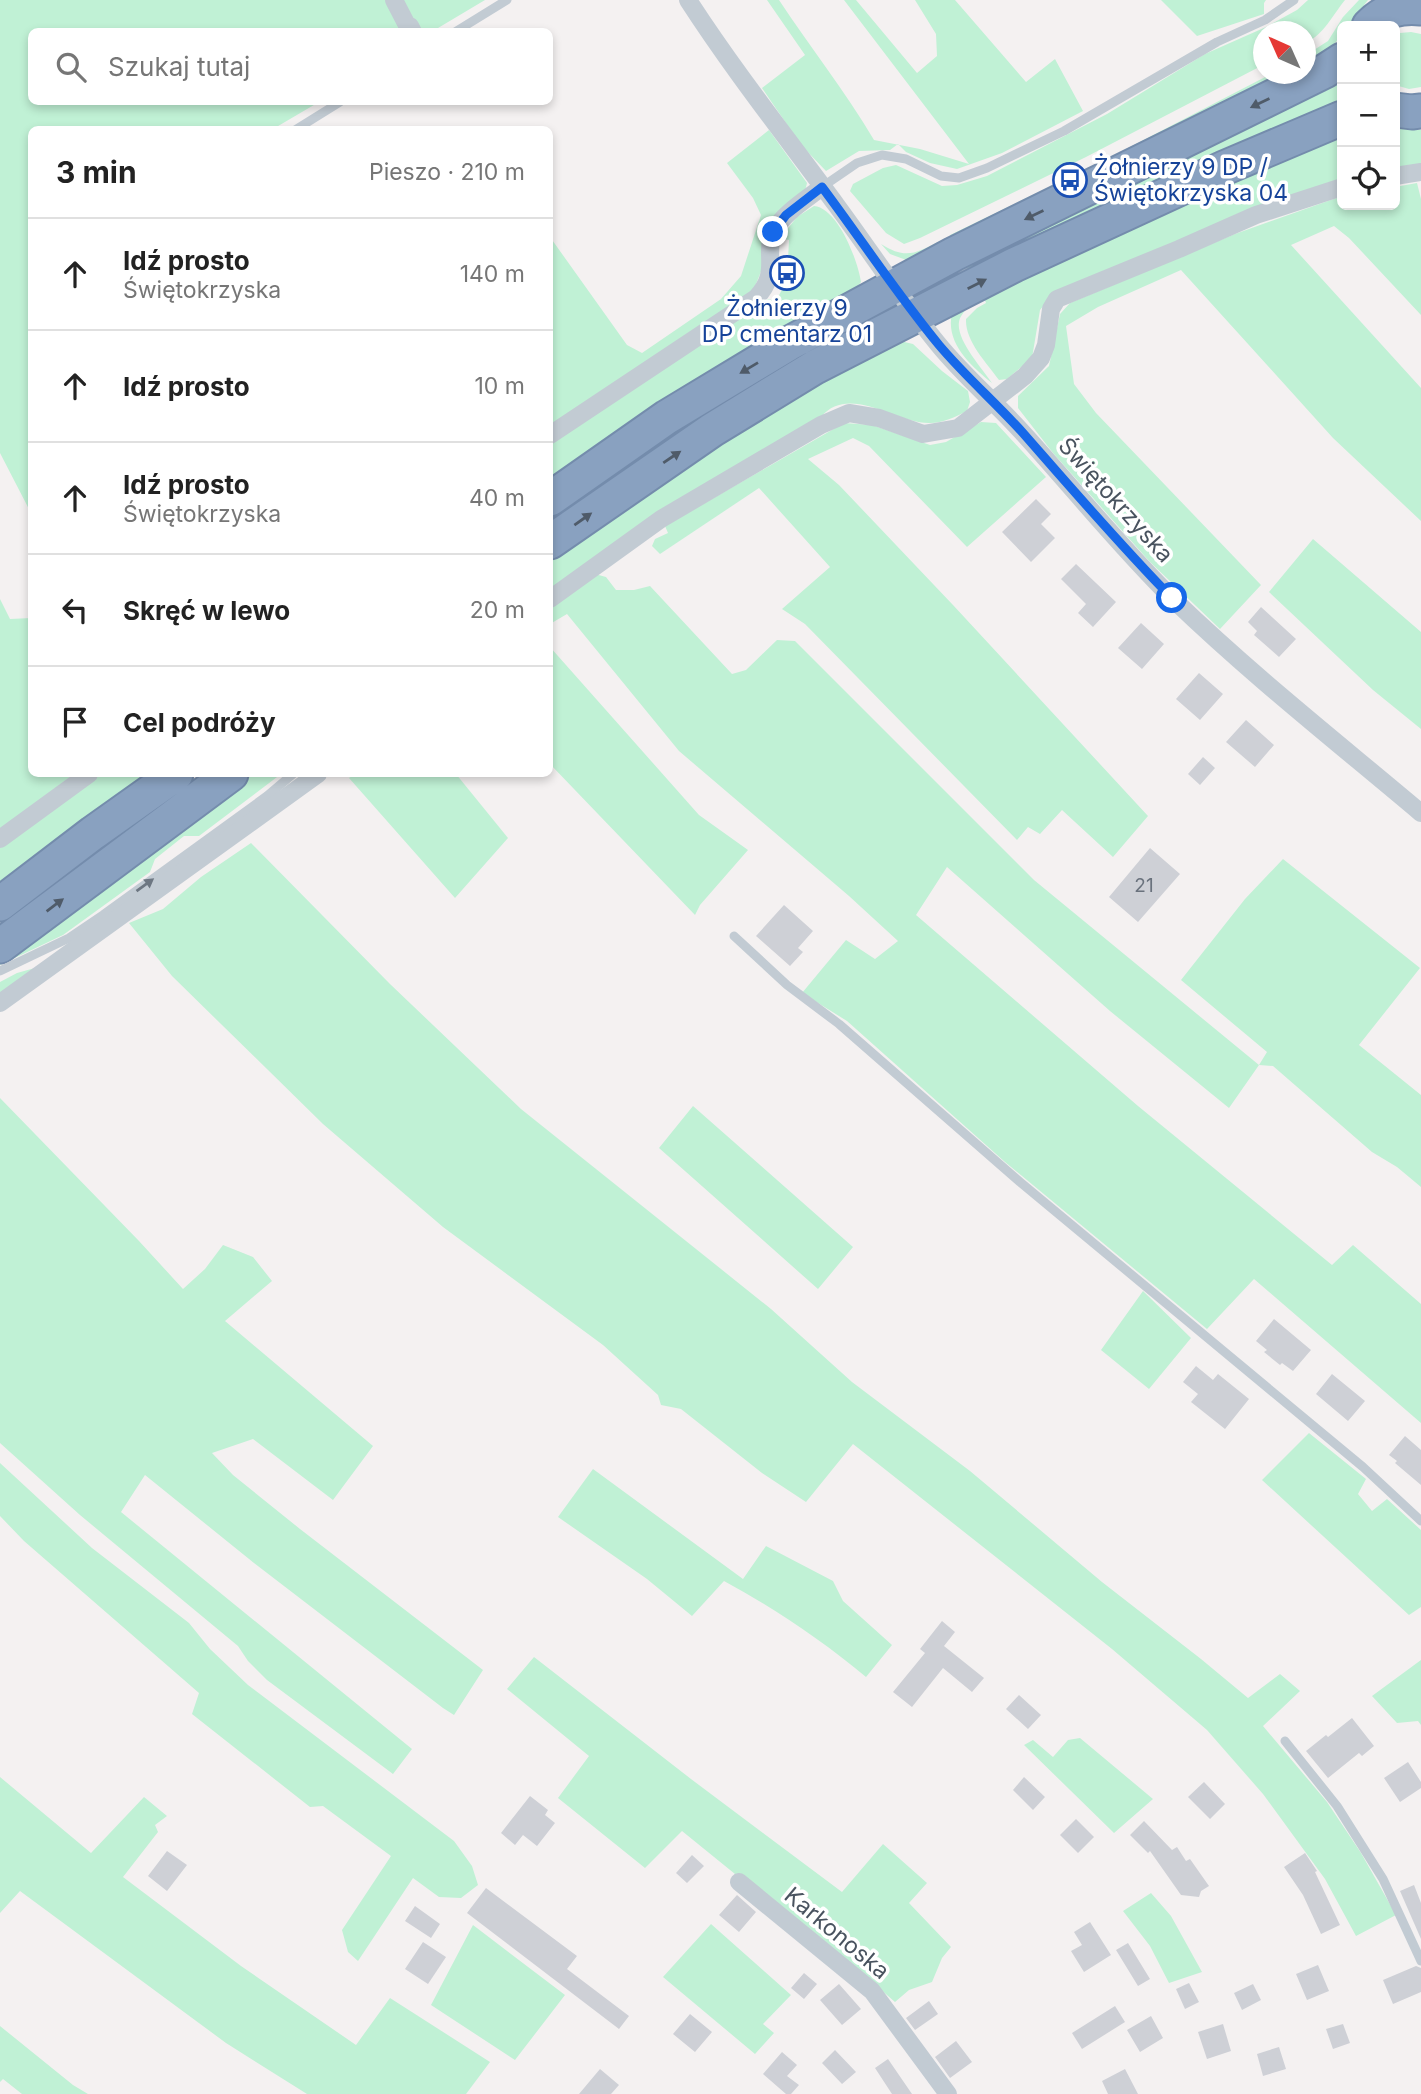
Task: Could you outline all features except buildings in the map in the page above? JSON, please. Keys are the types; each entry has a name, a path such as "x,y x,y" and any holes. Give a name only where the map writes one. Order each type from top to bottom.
{"highway":[{"path":"1375,21 1388,11 1404,7 1421,8"},
{"path":"553,497 667,417 788,344 954,254 1337,63"},
{"path":"1400,111 1421,111"},
{"path":"553,540 712,430 816,367 1014,265 1224,167 1337,120"},
{"path":"0,904 172,777"},
{"path":"0,946 227,777"}],"street":[{"path":"394,0 411,28"},
{"path":"688,0 893,287"},
{"path":"1400,175 1421,172"},
{"path":"553,433 756,298 769,279 773,232 786,215 822,187"},
{"path":"553,597 661,519 821,425 849,413 879,418 923,434 958,428 1025,376 1041,358 1046,345 1051,309 1057,299 1256,215 1337,189"},
{"name":"Świętokrzyska","path":"893,287 940,346 1172,598 1242,663 1421,813"},
{"path":"0,839 85,777"},
{"path":"0,1003 314,777"},
{"name":"Karkonoska","path":"739,1882 872,1991 948,2094"}],"lane":[{"path":"462,28 507,0"},
{"path":"822,187 857,163 882,155 906,159 941,176 959,178 987,168 1064,131 1217,42 1265,20 1294,0"},
{"path":"302,126 336,105"},
{"path":"0,971 69,938 267,796 289,777"},
{"path":"734,936 787,985 839,1024 1020,1182 1363,1467 1421,1521"},
{"path":"1285,1741 1337,1806 1383,1879 1421,1961"}],"green space":[{"path":"0,0 485,0 438,28 28,28 28,105 314,105 278,126 28,126 28,507 0,453"},
{"path":"767,0 779,0 874,140 897,145 890,150 859,151 826,171 801,145 762,88 805,55"},
{"path":"844,0 856,0 917,73 937,56 936,34 915,0 955,0 1026,82 1055,59 1083,111 1002,153 957,169 930,163 906,152 899,145 969,164"},
{"path":"1161,0 1266,0 1264,14 1197,36"},
{"path":"1308,0 1345,0 1316,36 1316,21 1277,21 1297,10"},
{"path":"1359,0 1368,0 1352,21 1340,21"},
{"path":"1337,27 1337,40 1316,59 1316,49 1328,41"},
{"path":"1253,33 1253,70 1086,157 920,238 904,244 886,233 850,191 853,184 883,168 896,165 942,186 957,185 987,176 1107,114 1205,54"},
{"path":"1400,33 1421,34 1421,87 1409,89 1400,86"},
{"path":"1337,79 1337,108 971,275 964,261"},
{"path":"1253,83 1270,84 955,244 950,235 1099,163"},
{"path":"1400,128 1421,130 1421,168 1400,171"},
{"path":"769,130 807,183 754,289 738,303 553,427 553,241 627,345 642,353 721,299 741,276 761,215 753,198 727,163"},
{"path":"1337,134 1337,183 1056,291 1040,310 1032,358 1007,379 999,380 969,335 966,319 986,303 982,292"},
{"path":"1417,183 1421,199 1421,315 1349,238 1334,226 1291,245 1421,388 1421,521 1333,438 1181,270 1098,307 1066,326 1074,384 1096,413 1261,585 1220,629 1150,562 1053,453 1018,408 1018,396 1049,366 1060,314 1070,303 1235,234 1337,198 1337,210 1400,210 1400,186"},
{"path":"814,206 823,209 839,225 851,249 861,282 851,295 553,480 553,443 768,299 776,301 787,280 789,240 780,238 797,217"},
{"path":"940,241 944,249 909,261 890,254 881,244 897,252 911,253"},
{"path":"968,307 959,322 961,337 992,383 968,361 952,334 952,313"},
{"path":"896,340 913,344 968,391 970,402 967,411 944,421 930,423 917,422 859,404 832,408 553,589 553,553 790,398"},
{"path":"981,422 996,423 1046,477 967,547 869,446 853,438 808,459 839,485 1148,816 1113,857 1062,810 1040,834 1028,827 1017,840 805,624 782,609 830,567 759,488 660,554 652,546 655,539 668,533 665,526 844,423 872,425 930,445 946,442"},
{"path":"1313,539 1421,632 1421,729 1373,690 1269,592"},
{"path":"595,574 606,577 616,590 634,590 650,586 732,674 746,670 777,640 795,641 1034,880 1259,1065 1229,1108 1110,1011 947,867 916,915 1138,1106 1332,1265 1353,1245 1421,1304 1421,1423 1254,1279 1207,1329 1005,1162 847,1021 802,993 846,940 875,959 898,941 679,751 567,614 553,622 553,606"},
{"path":"0,599 10,619 28,618 28,777 70,777 0,830"},
{"path":"553,650 699,815 748,850 700,905 695,915 553,767"},
{"path":"97,777 150,777 0,888 0,848"},
{"path":"248,777 277,777 199,836 184,836 155,859 150,872 63,935 0,965 0,962"},
{"path":"458,777 508,838 455,898 349,778"},
{"path":"251,843 390,984 521,1109 771,1309 852,1382 970,1471 1102,1582 1248,1698 1280,1674 1300,1691 1263,1726 1327,1802 1361,1853 1396,1915 1356,1936 1325,1879 1263,1794 1207,1730 1112,1649 853,1444 806,1502 762,1473 681,1409 661,1405 658,1395 603,1345 443,1227 323,1124 172,976 129,923 163,909 201,877"},
{"path":"1283,859 1420,968 1359,1045 1421,1095 1421,1187 1397,1167 1372,1152 1273,1066 1259,1065 1267,1052 1181,980 1245,899"},
{"path":"42,966 0,996 0,982 17,973"},
{"path":"0,1098 183,1289 205,1269 223,1245 253,1257 272,1281 225,1321 373,1446 333,1500 253,1439 212,1453 233,1475 300,1529 483,1670 454,1715 254,1563 145,1475 121,1512 412,1749 393,1774 267,1680 248,1661 238,1646 80,1515 0,1443"},
{"path":"693,1106 853,1247 818,1289 659,1148"},
{"path":"1143,1291 1191,1338 1149,1389 1101,1350"},
{"path":"1309,1433 1366,1479 1358,1494 1372,1511 1387,1499 1421,1530 1421,1607 1409,1615 1262,1480"},
{"path":"0,1463 92,1548 189,1623 210,1649 248,1685 454,1841 472,1866 478,1885 461,1898 439,1897 413,1878 358,1961 348,1952 342,1930 391,1856 323,1806 310,1807 192,1714 199,1693 24,1541 0,1516"},
{"path":"593,1469 743,1579 766,1546 833,1581 843,1601 892,1645 866,1677 798,1626 724,1581 692,1616 647,1579 558,1517"},
{"path":"534,1657 842,1892 883,1844 927,1883 909,1903 951,1947 942,1958 932,1982 909,1990 895,2002 767,1895 735,1874 682,1831 645,1868 558,1798 589,1756 507,1689"},
{"path":"1421,1660 1421,1725 1418,1721 1397,1723 1372,1696"},
{"path":"1080,1738 1153,1799 1114,1833 1024,1745 1033,1740 1053,1757 1068,1740"},
{"path":"0,1777 91,1853 144,1797 167,1816 155,1825 158,1832 123,1877 241,1966 356,2045 390,1998 490,2062 466,2094 307,2094 226,2043 20,1891 0,1913"},
{"path":"1151,1893 1171,1916 1202,1972 1169,1983 1150,1946 1123,1911"},
{"path":"711,1924 791,1995 763,2024 774,2033 755,2054 663,1977"},
{"path":"473,1925 565,1995 515,2060 431,2005"},
{"path":"0,2026 88,2094 22,2094 3,2079 0,2082"}],"place":[{"name":"Żołnierzy 9 DP / Świętokrzyska 04","path":"1070,180"},
{"name":"Żołnierzy 9 DP cmentarz 01","path":"787,273"}],"route":[{"path":"773,232 786,215 822,187 893,287 940,346 1172,598"}]}
